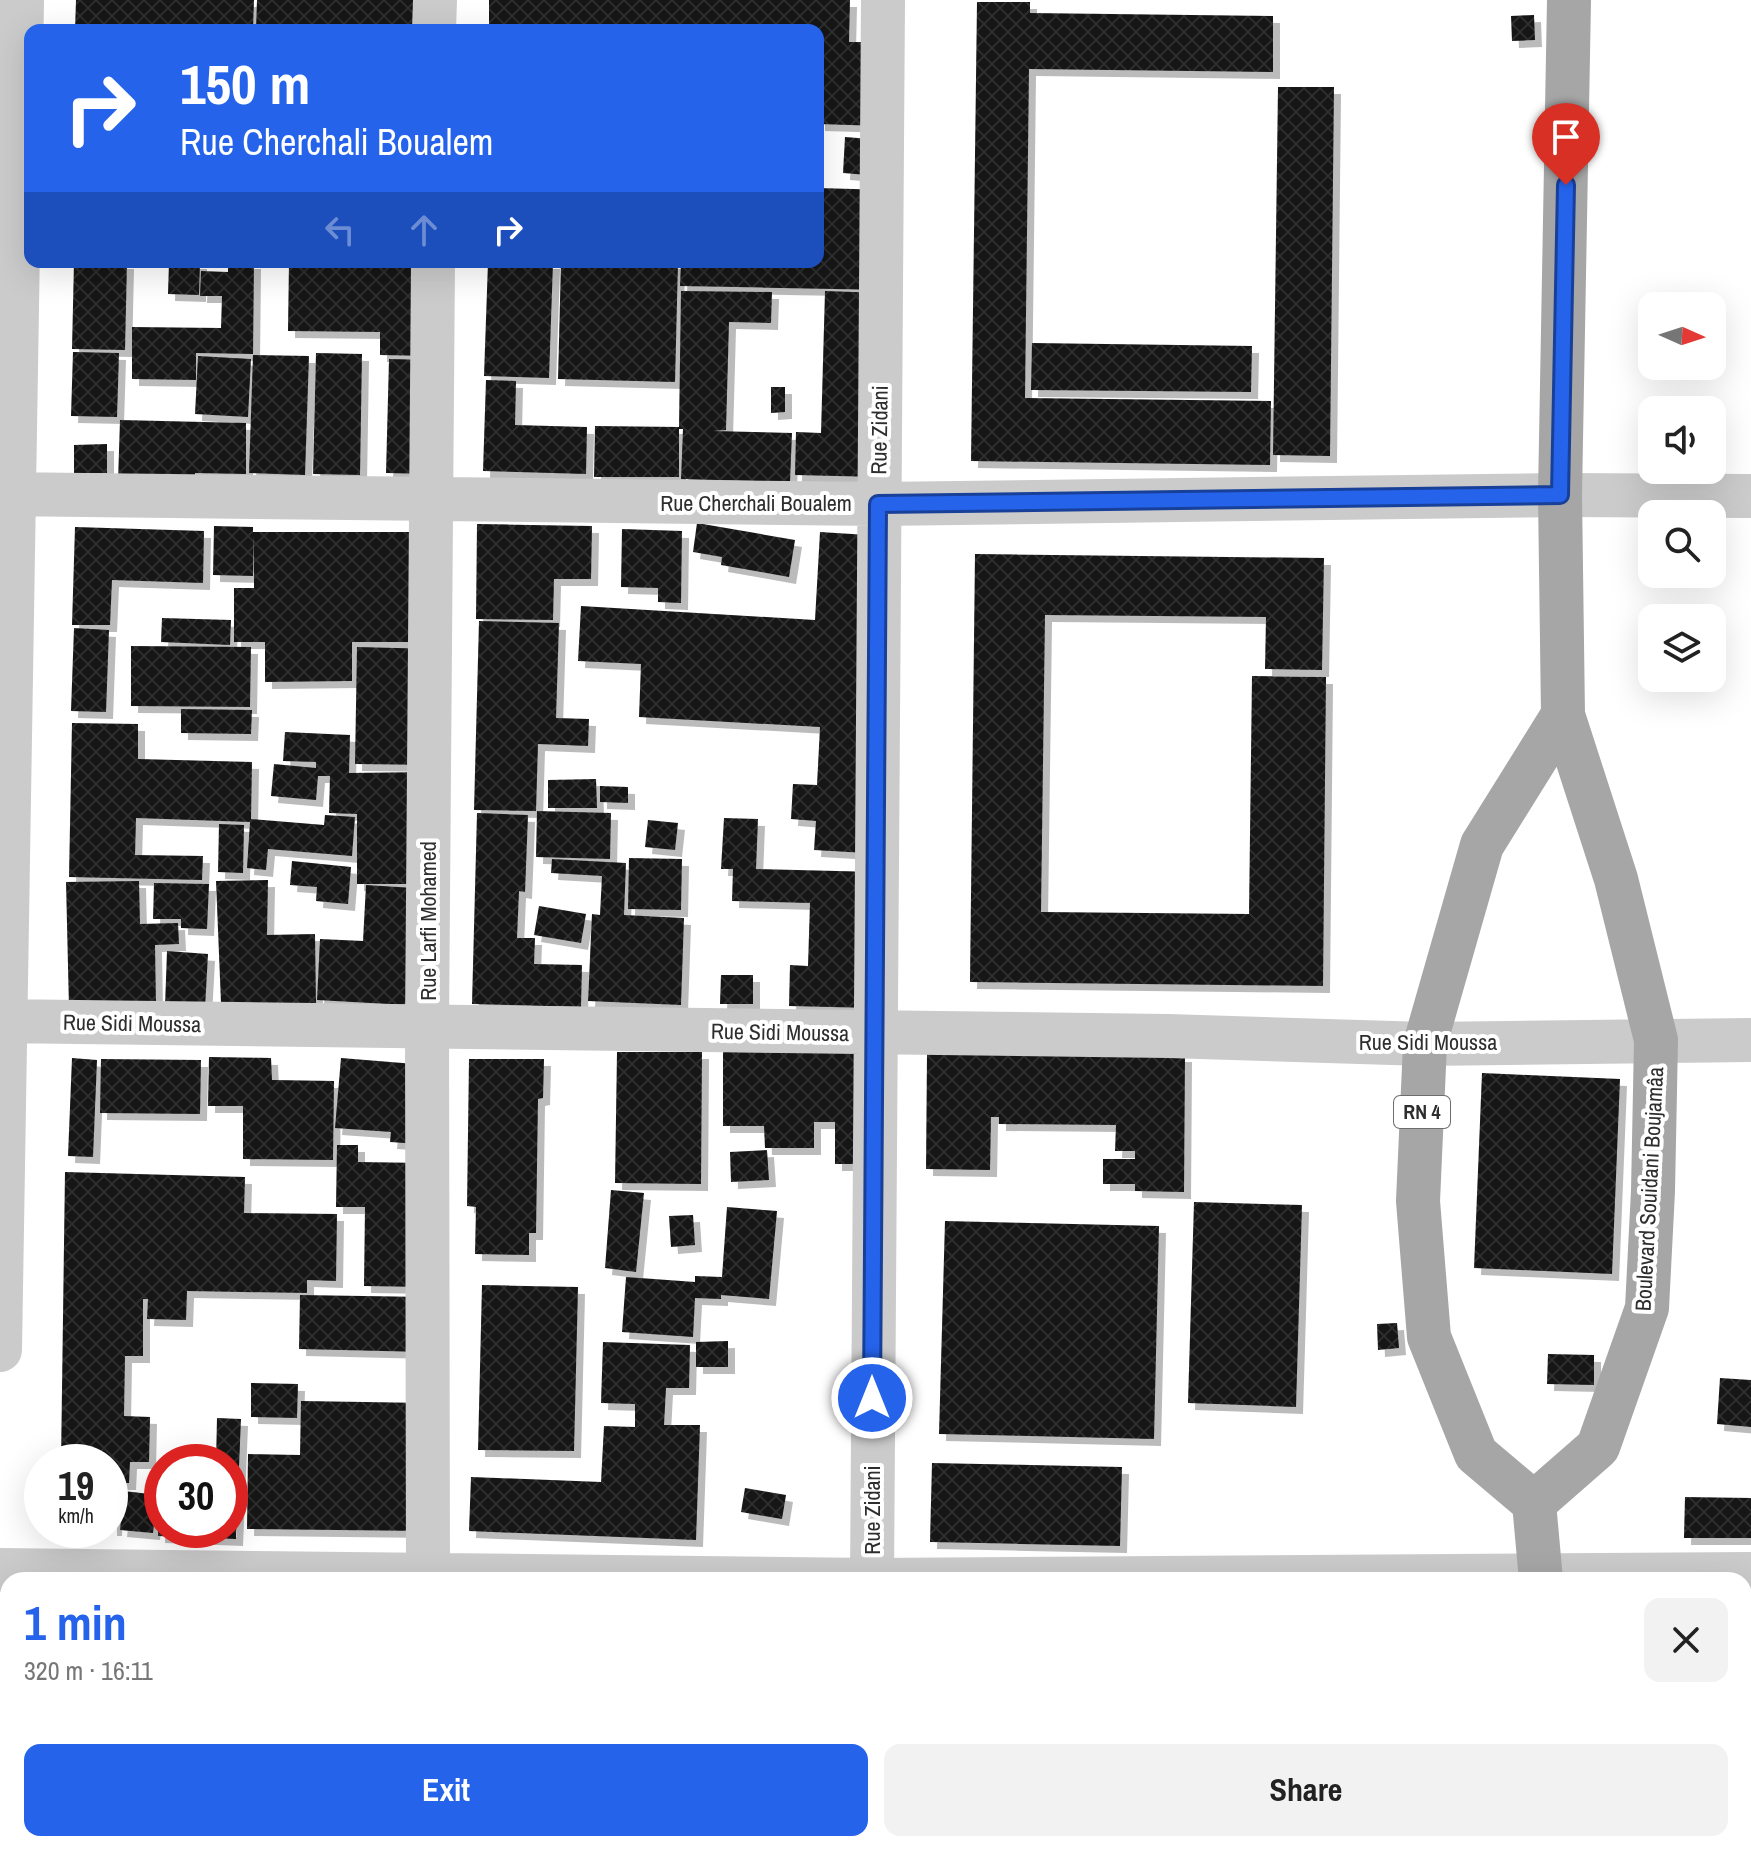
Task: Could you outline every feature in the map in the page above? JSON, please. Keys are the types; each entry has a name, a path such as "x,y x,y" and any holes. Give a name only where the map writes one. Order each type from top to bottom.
{"main road":[{"name":"Boulevard Souidani Boujamâa","path":"1534,1503 1598,1447 1647,1308 1656,1040 1616,879 1563,715 1560,495 1569,0"},
{"name":"RN 4","path":"1534,1503 1476,1454 1429,1337 1418,1201 1425,1044 1482,845 1563,715"},
{"path":"1534,1503 1541,1572"}],"street":[{"path":"0,1350 7,494 22,0"},
{"path":"434,24 435,0"},
{"name":"Rue Zidani","path":"872,1572 873,1034 883,0"},
{"name":"Rue Larfi Mohamed","path":"428,1572 427,1026 433,268"},
{"name":"Rue Cherchali Boualem","path":"7,494 878,504 1560,495 1751,496"},
{"name":"Rue Sidi Moussa","path":"2,1021 1168,1036 1425,1044 1751,1040"},
{"path":"0,1570 143,1572"}],"building":[{"path":"76,0 254,0 253,24 75,24"},
{"path":"257,0 437,0 436,24 256,24"},
{"path":"489,0 850,0 849,42 884,42 882,126 824,124 824,24 489,24"},
{"path":"977,2 1030,2 1030,13 1273,16 1273,72 1029,69 1025,398 1271,401 1270,465 971,461"},
{"path":"1534,15 1535,40 1512,41 1511,16"},
{"path":"1278,87 1334,87 1330,456 1273,455"},
{"path":"845,137 883,140 880,176 843,173"},
{"path":"824,188 888,190 887,290 680,286 681,268 824,268"},
{"path":"74,268 127,268 125,350 72,349"},
{"path":"169,268 200,268 199,295 168,294"},
{"path":"228,268 254,268 253,354 196,353 196,380 132,379 132,327 221,328 222,296 200,296 201,271 228,272"},
{"path":"289,268 432,268 430,356 380,355 380,332 288,331"},
{"path":"488,268 553,268 549,378 484,376"},
{"path":"561,268 678,268 675,382 558,379"},
{"path":"681,291 772,292 771,323 729,322 726,430 713,431 792,433 790,482 681,479 683,429 679,429 679,477 594,477 595,426 679,427"},
{"path":"825,291 883,293 878,477 795,475 796,432 821,433"},
{"path":"1032,343 1252,346 1251,392 1031,390"},
{"path":"73,352 119,353 117,417 71,416"},
{"path":"316,353 362,354 360,475 313,474"},
{"path":"253,355 309,356 305,475 249,473"},
{"path":"198,356 251,359 248,417 195,414"},
{"path":"389,359 431,360 428,474 386,473"},
{"path":"486,380 516,381 515,425 587,427 586,474 483,471"},
{"path":"771,387 785,387 785,412 771,413"},
{"path":"120,420 246,423 246,474 195,473 195,483 118,481"},
{"path":"107,444 107,473 74,473 74,445"},
{"path":"697,523 795,540 789,577 721,565 722,557 693,552"},
{"path":"477,524 592,526 591,579 554,579 553,620 476,619"},
{"path":"214,526 253,527 253,532 429,532 429,642 352,642 352,681 265,682 265,642 234,642 234,588 254,588 254,535 253,576 213,575"},
{"path":"75,527 204,531 203,583 112,580 110,625 72,625"},
{"path":"622,529 682,531 681,603 658,602 658,588 621,587"},
{"path":"820,532 884,536 866,853 814,850 816,821 791,819 793,784 817,785 820,727 639,717 641,664 578,661 581,606 815,620"},
{"path":"975,554 1324,558 1322,670 1265,669 1266,617 1045,615 1041,912 1249,914 1252,676 1326,677 1323,986 970,982"},
{"path":"162,618 231,620 230,645 161,642"},
{"path":"479,621 559,623 556,718 589,719 588,746 538,744 536,811 474,810"},
{"path":"74,628 109,630 106,712 71,711"},
{"path":"131,646 251,647 250,707 131,706"},
{"path":"357,647 437,649 435,765 355,764"},
{"path":"181,709 252,710 251,734 181,733"},
{"path":"72,723 138,724 138,759 252,762 251,819 324,825 325,815 355,817 352,856 268,849 266,870 247,868 250,822 136,818 135,855 203,856 202,880 69,877"},
{"path":"285,732 350,735 349,773 428,772 427,884 357,884 357,814 329,813 330,776 318,776 316,800 271,796 274,764 316,768 316,762 283,761"},
{"path":"596,779 597,808 548,808 548,780"},
{"path":"600,786 628,787 628,803 600,802"},
{"path":"537,811 611,813 610,859 536,857"},
{"path":"477,813 528,815 525,892 519,891 517,938 535,938 534,964 582,965 581,1007 472,1004"},
{"path":"724,818 758,819 756,869 877,872 873,1008 789,1006 790,965 808,966 810,903 732,901 733,869 721,869"},
{"path":"648,820 678,823 675,850 645,847"},
{"path":"219,824 244,825 243,873 218,872"},
{"path":"629,858 682,859 681,910 628,909"},
{"path":"552,859 626,863 624,915 684,918 681,1005 588,1001 592,914 600,915 602,876 551,873"},
{"path":"292,861 351,867 348,904 316,901 317,887 290,885"},
{"path":"268,880 267,935 315,934 316,1003 221,1003 216,881"},
{"path":"139,881 140,924 178,923 179,944 155,945 156,1005 69,1008 66,882"},
{"path":"154,883 209,884 207,929 181,928 181,919 153,919"},
{"path":"366,885 430,889 424,1006 317,1000 320,939 363,941"},
{"path":"539,906 586,914 581,943 534,935"},
{"path":"167,951 208,954 205,1008 165,1006"},
{"path":"721,975 753,975 753,1004 720,1004"},
{"path":"617,1052 702,1052 701,1184 615,1183"},
{"path":"723,1052 878,1053 878,1164 835,1164 835,1122 814,1122 814,1148 765,1148 764,1126 723,1126"},
{"path":"927,1054 1185,1055 1184,1192 1135,1191 1135,1184 1103,1184 1103,1159 1135,1159 1135,1151 1115,1151 1116,1125 999,1124 999,1117 991,1117 990,1170 926,1169"},
{"path":"209,1057 271,1058 272,1080 334,1081 333,1160 243,1159 243,1106 208,1106"},
{"path":"72,1058 97,1060 93,1157 68,1156"},
{"path":"341,1058 427,1065 420,1144 390,1142 391,1132 335,1128"},
{"path":"101,1059 201,1060 200,1114 100,1113"},
{"path":"469,1059 544,1059 543,1098 538,1099 536,1233 529,1233 529,1255 475,1254 476,1207 467,1206"},
{"path":"1482,1073 1620,1079 1612,1274 1474,1268"},
{"path":"337,1145 358,1145 358,1162 426,1163 425,1287 364,1286 365,1207 336,1207"},
{"path":"767,1150 769,1180 731,1182 730,1152"},
{"path":"65,1172 245,1177 244,1213 337,1214 336,1281 307,1280 307,1293 187,1291 186,1320 147,1319 148,1299 143,1299 143,1356 125,1356 124,1416 150,1417 149,1444 144,1444 144,1462 130,1462 129,1483 128,1444 61,1444"},
{"path":"611,1190 644,1193 636,1272 605,1268"},
{"path":"1194,1202 1302,1205 1296,1407 1188,1403"},
{"path":"727,1207 777,1211 769,1299 721,1295 721,1299 695,1298 693,1337 622,1332 626,1277 695,1282 695,1276 722,1277"},
{"path":"693,1215 695,1245 671,1247 669,1216"},
{"path":"945,1221 1159,1226 1154,1439 939,1434"},
{"path":"482,1285 578,1287 574,1451 478,1450"},
{"path":"300,1295 426,1297 425,1352 299,1349"},
{"path":"1397,1323 1399,1348 1378,1350 1377,1324"},
{"path":"728,1341 728,1367 696,1367 696,1342"},
{"path":"603,1342 690,1345 689,1388 666,1388 664,1425 700,1425 696,1540 469,1531 471,1477 601,1482 604,1426 635,1427 635,1404 601,1403"},
{"path":"1548,1354 1594,1355 1594,1385 1547,1384"},
{"path":"1720,1378 1751,1380 1751,1427 1717,1424"},
{"path":"251,1383 298,1384 297,1418 251,1417"},
{"path":"301,1401 427,1403 426,1531 248,1529 248,1454 300,1455"},
{"path":"217,1418 241,1419 240,1444 216,1444"},
{"path":"932,1463 1122,1467 1120,1546 930,1542"},
{"path":"745,1488 786,1495 782,1519 741,1512"},
{"path":"128,1491 144,1493 144,1532 128,1531"},
{"path":"1685,1497 1751,1498 1751,1538 1684,1538"}],"route":[{"path":"872,1398 878,504 1560,495 1566,185"}]}
